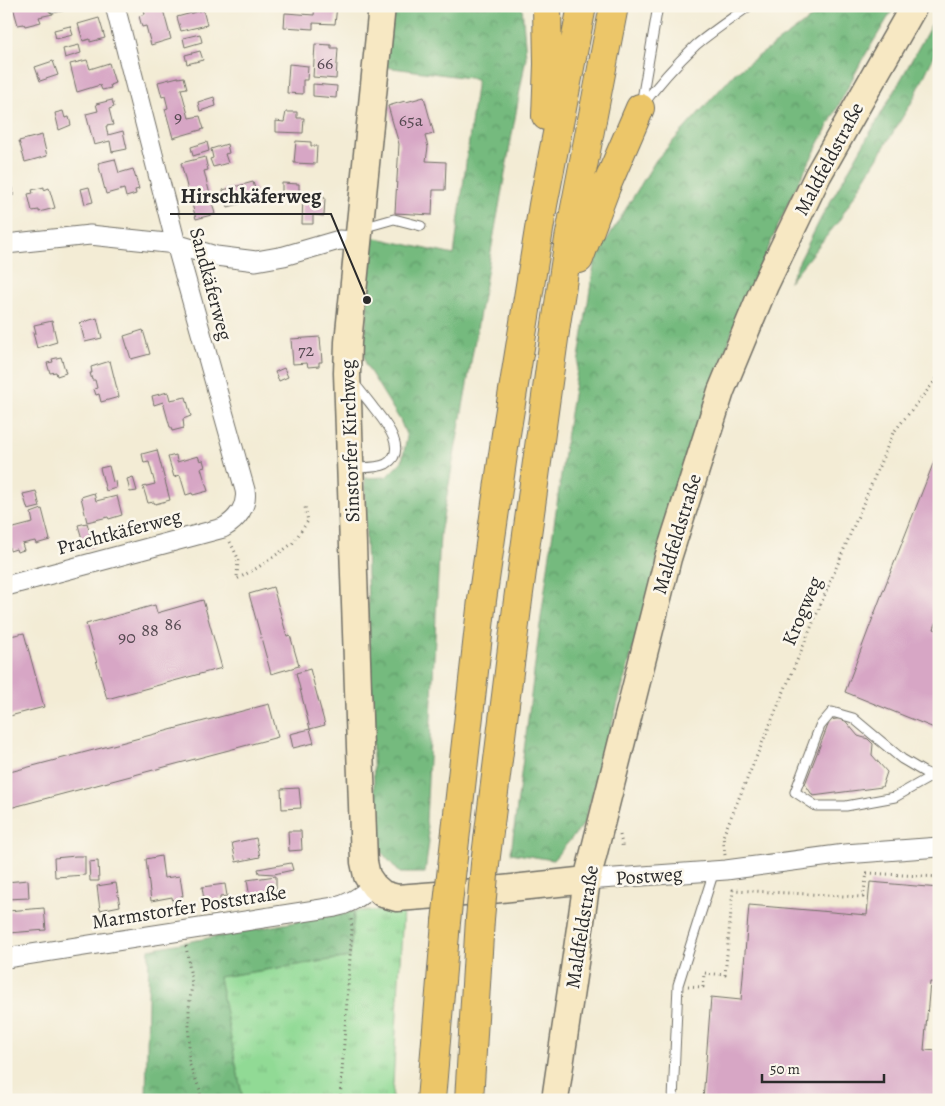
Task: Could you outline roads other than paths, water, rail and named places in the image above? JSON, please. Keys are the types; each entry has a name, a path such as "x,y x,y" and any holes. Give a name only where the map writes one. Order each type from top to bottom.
{"highway":[{"path":"543,205 548,64 547,6"},
{"path":"431,1100 446,922 482,600 506,434 543,205 582,6"},
{"path":"469,1100 480,919 519,590 556,324 614,6"},
{"path":"556,324 603,196 640,108"}],"main road":[{"name":"Sinstorfer Kirchweg","path":"370,881 364,862 347,373 348,342 382,6"},
{"name":"Maldfeldstraße","path":"555,1100 587,880 668,558 721,391 765,285 818,175 914,6"},
{"name":"Postweg","path":"370,881 383,894 397,898 587,880"}],"street":[{"name":"Sandkäferweg","path":"115,6 176,244 245,490 245,501 239,514"},
{"path":"6,244 90,235 176,244 216,256 256,261 284,256 359,235"},
{"name":"Prachtkäferweg","path":"6,586 218,529 229,524 239,514"},
{"name":"Postweg","path":"587,880 720,870 845,854 939,847"},
{"name":"Marmstorfer Poststraße","path":"6,958 335,907 354,901 370,881"}],"lane":[{"path":"640,108 658,6"},
{"path":"640,108 668,73 697,44 749,6"},
{"path":"359,235 394,219 421,226"},
{"path":"347,373 389,428 396,446 396,452 386,464 376,467 351,468"},
{"path":"832,712 852,718 898,756 935,777 895,797 846,806 816,806 795,792 820,726 832,712"},
{"path":"672,1100 678,985 720,870"}],"place":[{"name":"Hirschkäferweg","path":"367,300"}]}
